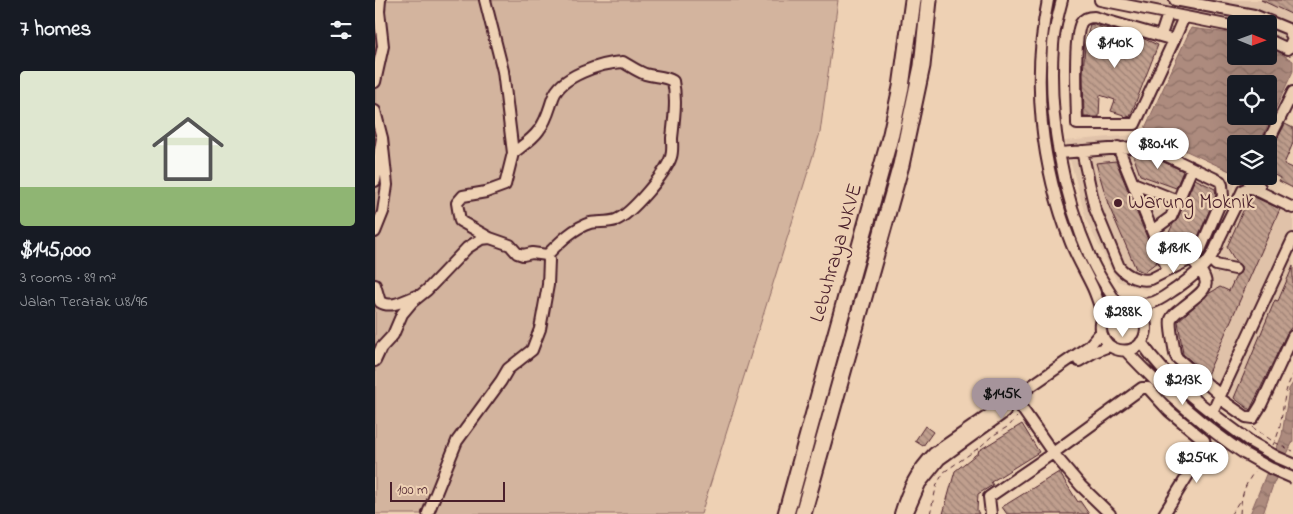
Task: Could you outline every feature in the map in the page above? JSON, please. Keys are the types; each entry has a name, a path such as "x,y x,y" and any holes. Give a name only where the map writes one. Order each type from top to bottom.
{"highway":[{"name":"Lebuhraya NKVE","path":"786,514 891,134 901,86 913,0"},
{"name":"Lebuhraya NKVE","path":"803,514 901,165 922,66 929,0"}],"street":[{"path":"375,82 383,46 379,11 380,0"},
{"path":"485,0 503,71 513,153 505,185 486,192 463,196 457,203 460,220 490,238 510,245 517,253 523,255 532,253 547,255"},
{"path":"1048,0 1042,28 1039,73 1040,112 1045,151 1053,187 1071,244 1103,316"},
{"path":"1062,0 1053,44 1052,84 1055,125 1067,191 1077,226 1091,260 1121,305"},
{"path":"1103,0 1227,25"},
{"path":"1175,0 1254,15 1288,29 1292,43 1277,41"},
{"path":"1161,36 1168,14"},
{"path":"1174,40 1094,17 1087,18 1082,22 1077,38 1077,124 1135,124 1174,40 1184,18"},
{"path":"513,153 539,130 551,108 553,97 565,81 575,74 623,62 635,70 667,78 673,82 676,109 671,155 667,166 633,208 624,215 616,220 581,226 565,237 547,255"},
{"path":"1272,135 1293,92"},
{"path":"375,111 382,138 387,186 383,212 375,232"},
{"path":"375,181 382,138"},
{"path":"1060,153 1118,147 1147,146 1220,181 1223,191 1222,200 1200,250 1191,258 1145,280 1130,276 1119,268 1095,209 1082,151"},
{"path":"1118,147 1168,270"},
{"path":"1152,231 1169,220 1192,168"},
{"path":"1133,183 1178,201"},
{"path":"1256,185 1293,201"},
{"path":"1163,298 1152,303 1112,307 1103,316 1100,327 1105,342 1109,346 1120,350 1132,349 1141,342 1155,306 1201,270 1210,259 1243,190 1249,188 1293,208"},
{"path":"375,361 381,348 393,335 402,314 412,302 467,248 481,239 490,238"},
{"path":"1212,413 1293,239"},
{"path":"428,513 457,441 508,369 532,350 540,330 548,284 549,260 547,255"},
{"path":"1191,258 1201,270 1207,283 1204,290 1175,313 1171,320 1175,354 1177,358 1246,417 1253,418 1261,405 1293,336"},
{"path":"1210,259 1216,265 1235,269"},
{"path":"375,285 380,302 385,305 393,305 421,295"},
{"path":"1121,305 1132,306 1143,315 1147,329"},
{"path":"907,514 920,484 940,458 1089,346 1101,332"},
{"path":"1141,342 1152,358 1177,385 1251,442 1293,464"},
{"path":"900,514 909,486 924,463 934,453 955,437 1088,355 1109,346"},
{"path":"1126,350 1150,377 1181,406 1222,439 1270,468 1293,478"},
{"path":"991,514 989,497 1053,454 1142,388 1148,388 1169,411 1204,440 1205,444 1204,449 1164,514"},
{"path":"1016,400 1053,454 1081,486 1110,514"}],"path":[{"path":"930,514 937,484 944,472 980,447 992,436 1009,426 1017,416"},
{"path":"1277,444 1292,451"},
{"path":"1231,514 1241,498"}],"shaded area":[{"path":"375,0 838,0 820,133 701,514 375,514"},
{"path":"1117,0 1293,0 1293,47 1277,39 1277,15 1227,15 1227,21"},
{"path":"1133,135 1227,179 1227,185 1235,185 1200,262 1146,290 1117,281 1087,222 1065,141"},
{"path":"1249,190 1293,209 1293,331 1259,405 1247,416 1177,360 1173,320 1205,291"}],"water":[{"path":"1191,28 1227,33 1227,65 1277,65 1277,51 1293,61 1293,71 1277,105 1277,75 1227,75 1227,125 1268,125 1263,135 1227,135 1227,170 1152,135 1145,128"},
{"path":"1293,383 1293,441 1273,485 1263,514 1250,514 1282,435 1289,389"}],"building":[{"path":"1261,0 1293,0 1293,15"},
{"path":"1090,24 1142,38 1158,45 1130,117 1111,111 1115,100 1100,95 1099,117 1084,117 1083,74 1085,45"},
{"path":"1285,124 1293,128 1293,143 1284,164 1293,168 1293,188 1279,181 1280,178 1277,176 1277,139"},
{"path":"1146,154 1183,171 1176,188 1140,175 1133,155"},
{"path":"1116,161 1157,262 1144,272 1136,269 1108,204 1096,163"},
{"path":"1195,179 1215,189 1216,195 1194,246 1175,258 1170,257 1164,243 1173,224 1177,220"},
{"path":"1250,195 1280,209 1207,375 1183,354 1178,321 1208,294 1220,287 1229,291 1236,276 1240,273 1241,266 1236,262 1227,247"},
{"path":"1293,266 1293,325 1287,333 1250,410 1234,398 1275,300 1278,301"},
{"path":"1022,424 1039,452 991,482 993,485 978,494 977,510 979,514 943,514 955,471 978,451"},
{"path":"925,426 933,432 923,446 915,441"},
{"path":"1059,472 1078,502 1080,501 1089,514 1007,514 1002,507"}],"place":[{"name":"Warung Moknik","path":"1118,203"}]}
